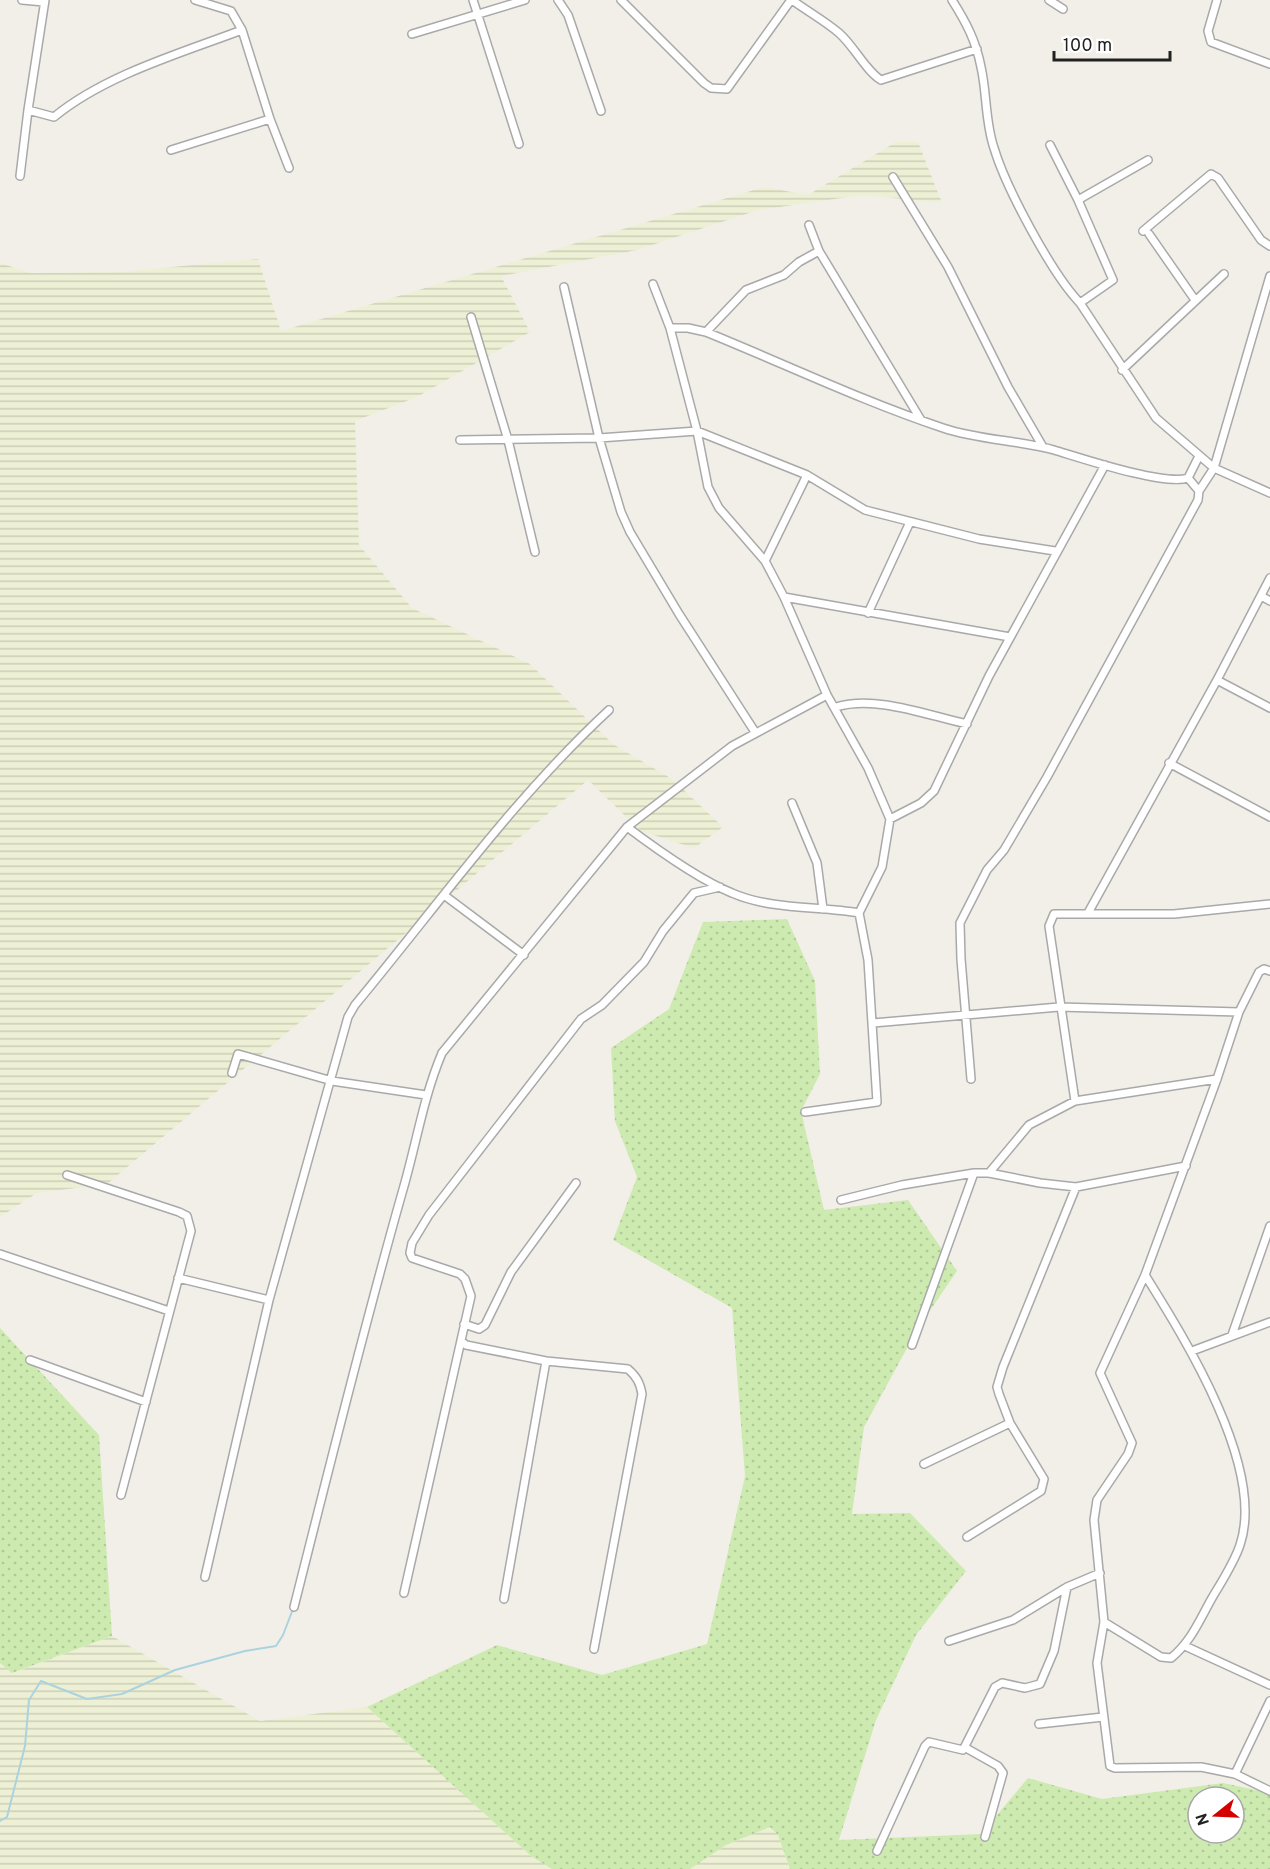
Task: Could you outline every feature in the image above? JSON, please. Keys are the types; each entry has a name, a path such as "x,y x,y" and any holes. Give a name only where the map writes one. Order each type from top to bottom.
{"street":[{"path":"20,176 44,1 22,0"},
{"path":"195,0 231,11 242,30 270,119 289,168"},
{"path":"473,0 519,144"},
{"path":"412,34 525,0"},
{"path":"558,0 568,15 601,111"},
{"path":"621,0 704,83 719,89 727,89 791,0 839,33 861,56 875,76 881,80 977,49"},
{"path":"952,0 972,32 977,49 993,148 1018,203 1068,291 1080,303 1122,370 1156,418 1214,468 1270,493"},
{"path":"1049,0 1063,9"},
{"path":"1217,0 1208,31 1211,42 1270,64"},
{"path":"28,110 54,117 68,106 133,72 242,30"},
{"path":"171,150 270,119"},
{"path":"1050,145 1078,200 1113,280 1080,303"},
{"path":"1078,200 1148,160"},
{"path":"1195,300 1146,233 1211,174 1218,178 1261,240 1270,246"},
{"path":"893,177 948,267 1008,387 1043,447"},
{"path":"809,225 819,251 921,420"},
{"path":"706,332 738,296 784,275 799,262 819,251"},
{"path":"1122,370 1224,274"},
{"path":"971,1078 960,923 987,870 1004,850 1047,777 1198,500 1199,491 1214,468 1270,276"},
{"path":"653,284 670,328 697,430 708,487 719,508 765,561 784,597 827,695 836,707 868,768 890,819 882,867 859,913 868,960 877,1102 805,1112"},
{"path":"564,287 599,438 621,512 630,532 755,732"},
{"path":"471,317 508,440 535,552"},
{"path":"670,328 688,328 706,332 945,429 1043,447 1105,465 1170,479 1188,478"},
{"path":"460,440 599,438 697,430 807,475 865,510 980,539 1055,552"},
{"path":"1188,478 1199,456"},
{"path":"890,819 921,803 934,791 1010,637 1105,465"},
{"path":"765,561 807,475"},
{"path":"1188,478 1199,491"},
{"path":"868,613 910,522"},
{"path":"1088,913 1217,680 1270,578"},
{"path":"1261,596 1270,601"},
{"path":"784,597 1010,637"},
{"path":"1217,680 1270,708"},
{"path":"294,1607 380,1269 413,1154 426,1095 442,1053 627,827 732,746 827,695"},
{"path":"836,707 849,703 875,704 967,724"},
{"path":"205,1577 269,1300 348,1017 355,1005 444,894 568,748 609,710"},
{"path":"1169,763 1270,817"},
{"path":"792,802 817,863 823,909"},
{"path":"627,827 656,848 733,894 763,901 859,913"},
{"path":"404,1593 471,1296 465,1279 460,1274 412,1258 410,1253 419,1231 581,1019 602,1005 644,963 663,931 694,893 720,886"},
{"path":"444,894 524,955"},
{"path":"1075,1101 1059,1007 1050,919 1059,913 1174,914 1270,904"},
{"path":"1270,971 1264,969 1258,972 1239,1012 1217,1080 1145,1275 1100,1373 1132,1443 1128,1454 1097,1500 1094,1520 1104,1622 1097,1663 1107,1761 1115,1768 1201,1767 1235,1774 1270,1791"},
{"path":"873,1023 1059,1007 1239,1012"},
{"path":"232,1073 238,1054 332,1081 426,1095"},
{"path":"989,1173 1029,1125 1075,1101 1217,1080"},
{"path":"841,1200 902,1185 974,1173 989,1173 1076,1187 1186,1166"},
{"path":"912,1345 974,1173"},
{"path":"67,1175 187,1216 191,1232 121,1495"},
{"path":"464,1324 479,1329 485,1325 511,1272 576,1183"},
{"path":"967,1537 1041,1491 1044,1479 1010,1423 997,1387 1076,1187"},
{"path":"1232,1335 1270,1227"},
{"path":"0,1254 169,1311"},
{"path":"1104,1622 1167,1659 1185,1646 1240,1546 1245,1500 1238,1458 1192,1351 1145,1275"},
{"path":"178,1278 269,1300"},
{"path":"1192,1351 1270,1322"},
{"path":"461,1341 466,1345 546,1361 628,1369 636,1377 640,1386 642,1395 594,1649"},
{"path":"30,1360 146,1402"},
{"path":"504,1599 546,1361"},
{"path":"924,1464 1010,1423"},
{"path":"949,1641 1012,1620 1067,1587 1100,1573"},
{"path":"877,1851 925,1746 929,1742 959,1751 966,1748 995,1687 1002,1683 1025,1688 1040,1684 1054,1651 1067,1587"},
{"path":"1185,1646 1270,1685"},
{"path":"1235,1774 1270,1701"},
{"path":"1039,1724 1103,1717"},
{"path":"966,1748 998,1766 1003,1773 985,1837"}],"green space":[{"path":"896,142 918,142 942,203 863,195 758,210 637,250 501,276 530,332 417,397 355,421 359,545 412,608 530,664 613,744 672,779 723,827 694,848 641,831 588,780 107,1184 37,1193 0,1217 0,263 31,273 118,272 258,259 281,331 764,187 808,195"},
{"path":"787,919 815,981 820,1074 801,1111 824,1210 908,1200 957,1271 918,1328 864,1427 852,1514 910,1513 966,1571 916,1635 876,1720 839,1840 981,1834 1028,1778 1102,1799 1186,1788 1186,1845 1246,1845 1246,1788 1270,1793 1270,1869 790,1869 778,1835 770,1827 726,1845 690,1869 552,1869 531,1856 367,1707 497,1645 602,1675 707,1644 745,1476 732,1308 613,1240 637,1177 615,1121 611,1048 669,1009 703,922"},
{"path":"0,1328 99,1435 112,1636 12,1673 0,1663"},
{"path":"112,1636 260,1721 367,1707 531,1856 552,1869 0,1869 0,1663 13,1673"},
{"path":"1223,1783 1232,1785 1208,1785"},
{"path":"771,1827 778,1835 790,1869 690,1869 726,1845"}],"waterway":[{"path":"0,1821 7,1817 25,1746 29,1700 41,1681 87,1699 122,1694 175,1670 245,1651 276,1646 293,1609"}]}
